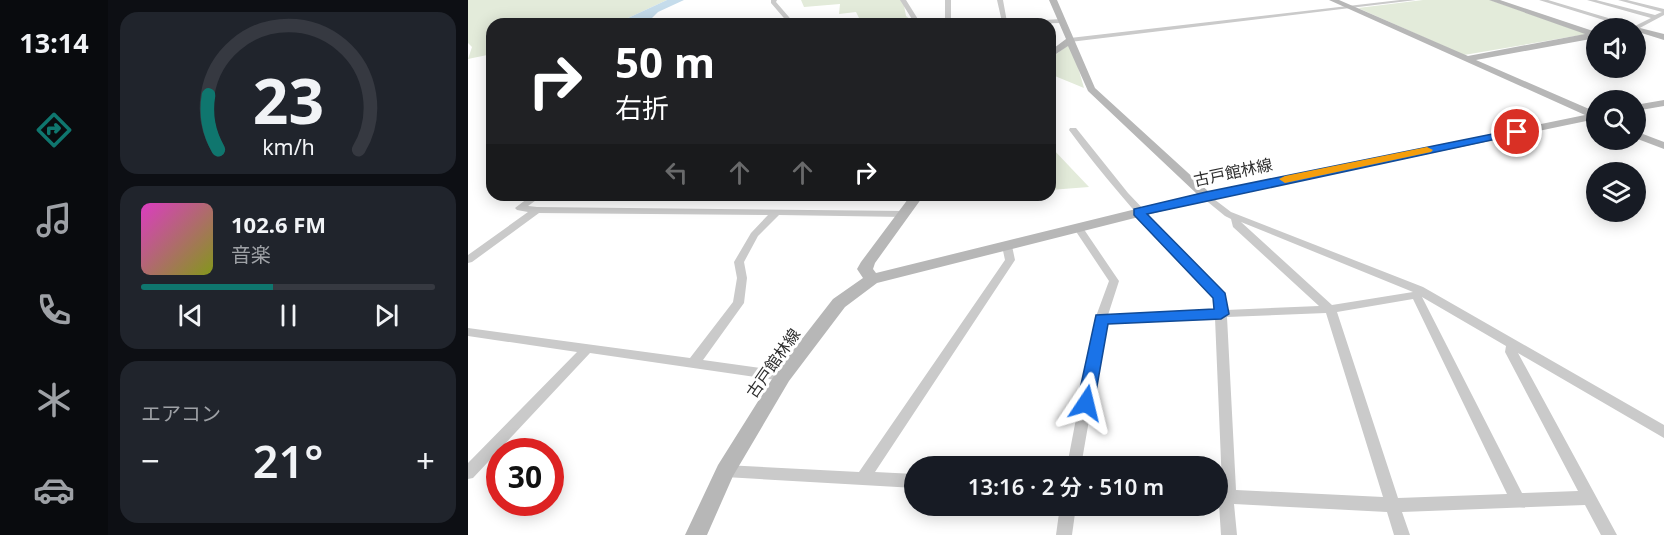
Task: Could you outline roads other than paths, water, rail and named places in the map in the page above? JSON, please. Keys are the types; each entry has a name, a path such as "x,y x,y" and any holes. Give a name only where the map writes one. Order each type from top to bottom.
{"main road":[{"path":"1053,0 1091,89 1206,196"},
{"name":"古戸館林線","path":"1333,0 1586,112"},
{"path":"1493,0 1586,32"},
{"path":"1646,32 1664,37"},
{"path":"1466,59 1586,37"},
{"path":"1056,50 1070,40"},
{"path":"1646,106 1664,103"},
{"name":"古戸館林線","path":"696,535 725,471 783,376 839,303 872,279 1206,196 1586,118"},
{"path":"1646,139 1664,146"},
{"path":"872,279 865,269 868,262 913,201"}],"street":[{"path":"774,0 788,18"},
{"path":"903,0 914,18"},
{"path":"948,0 948,18"},
{"path":"1000,0 1004,18"},
{"path":"1070,40 1413,0"},
{"path":"1542,0 1601,18"},
{"path":"1590,0 1664,21"},
{"path":"1621,0 1664,12"},
{"path":"1646,21 1664,12"},
{"path":"1056,21 1062,21"},
{"path":"1073,130 1101,168 1139,212 1220,297 1228,456"},
{"path":"1206,196 1223,212 1417,292 1664,432"},
{"path":"530,201 520,208 903,214"},
{"path":"468,260 537,210"},
{"path":"693,364 738,303 742,278 739,262 754,236 777,213"},
{"path":"1236,217 1236,225 1330,309 1402,535"},
{"path":"1076,456 1101,319 1114,281 1078,228"},
{"path":"863,478 1010,260 1007,246"},
{"path":"1101,319 1330,309 1417,292"},
{"path":"1417,292 1518,500"},
{"path":"468,332 783,376"},
{"path":"1512,345 1511,352 1587,498 1609,535"},
{"path":"468,473 587,349"},
{"path":"1228,464 1228,487"},
{"path":"725,471 904,480"},
{"path":"1228,496 1393,505 1587,498"},
{"path":"1064,535 1067,516"},
{"path":"1226,516 1229,535"}],"water":[{"path":"667,0 684,0 658,12 652,18 628,18"}]}
